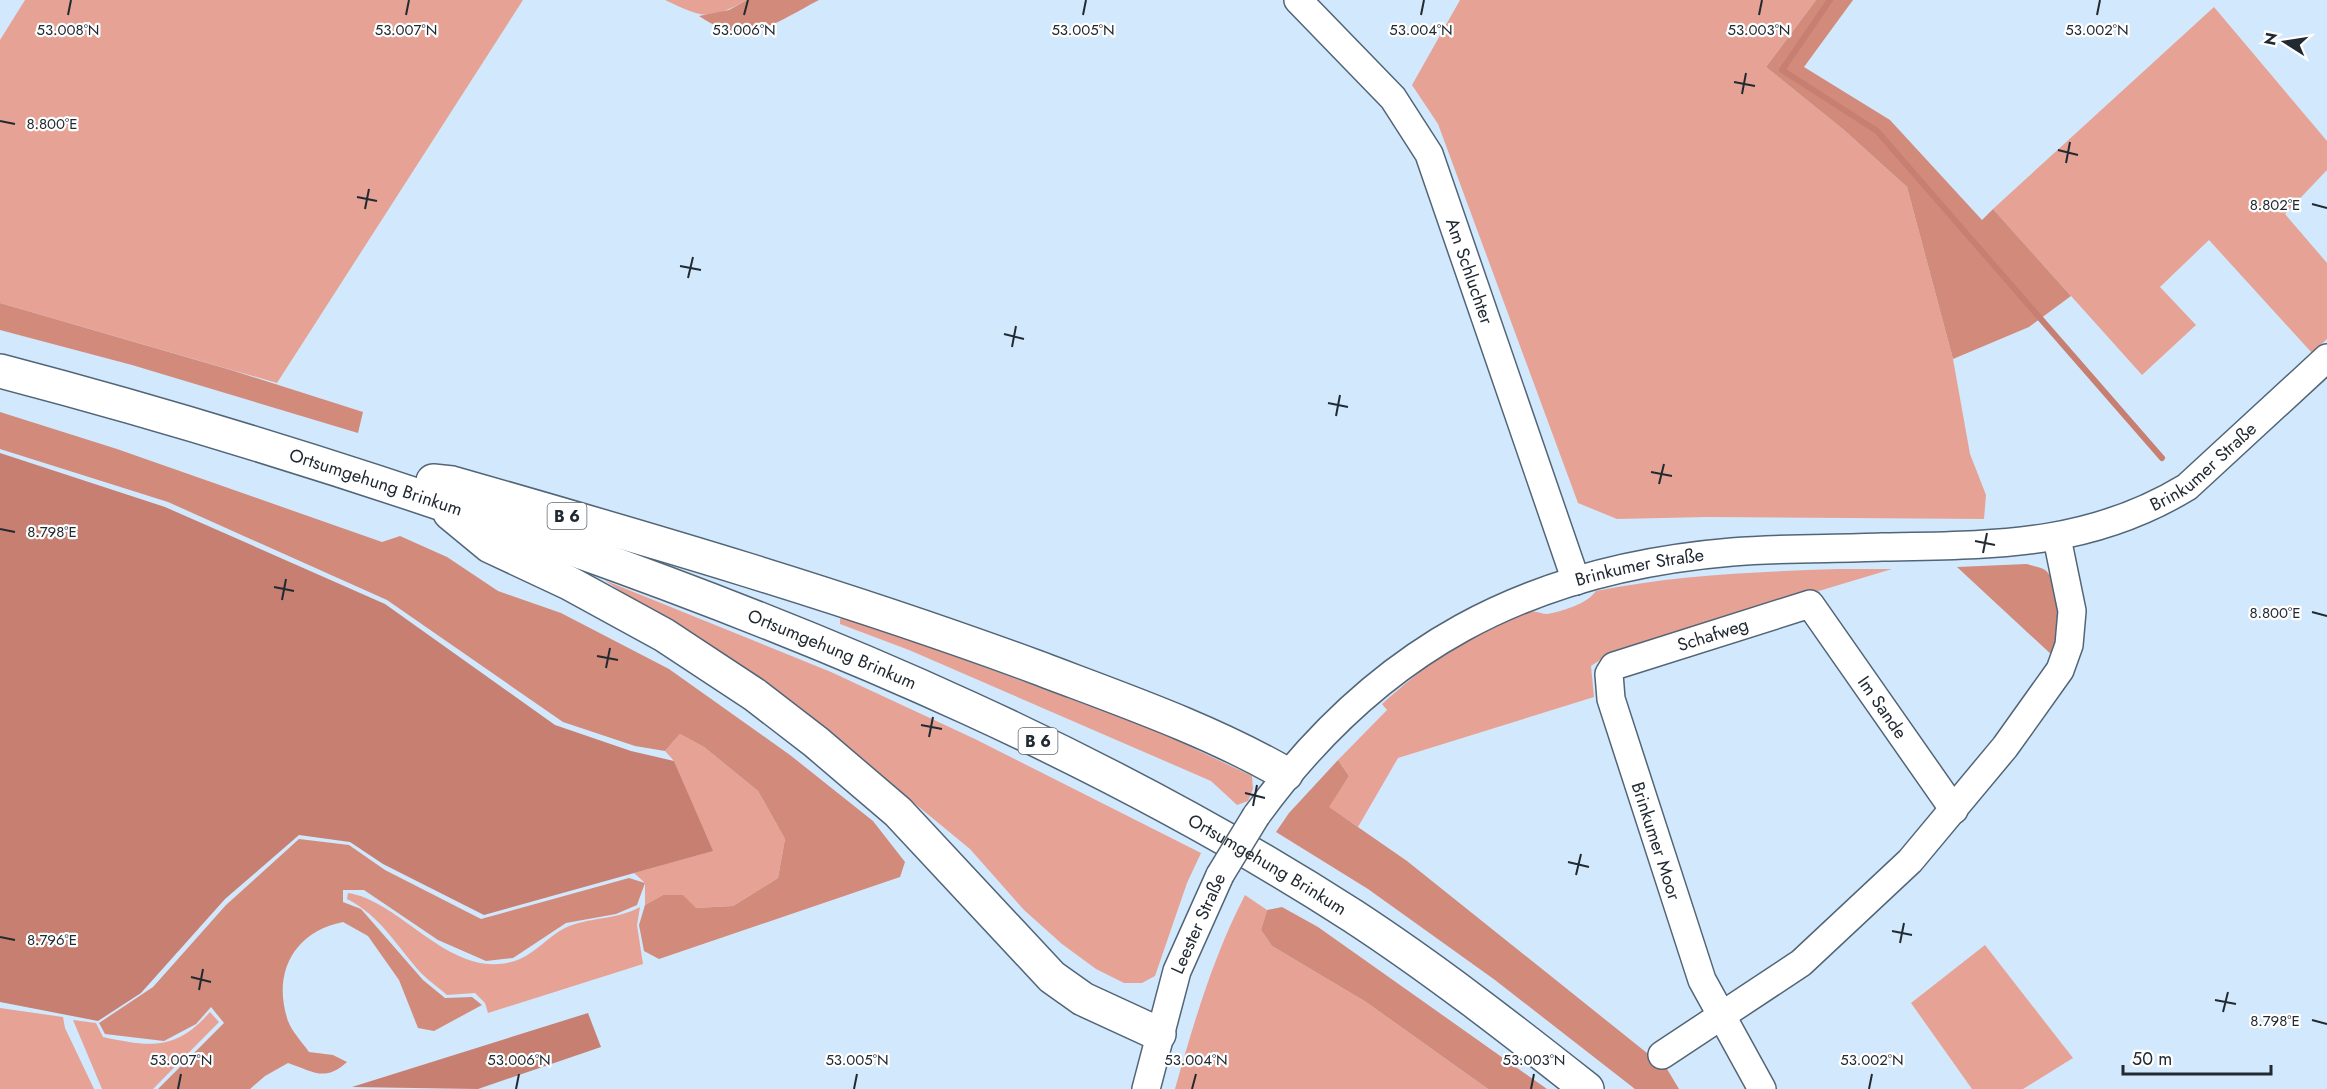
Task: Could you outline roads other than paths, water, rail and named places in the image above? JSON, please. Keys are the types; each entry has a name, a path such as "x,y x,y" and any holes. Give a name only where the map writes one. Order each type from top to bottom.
{"highway":[{"name":"Ortsumgehung Brinkum","path":"0,371 198,424 368,477 732,607 858,660 1047,746 1184,816 1355,918 1513,1031 1587,1089"},
{"name":"B 6","path":"368,477 452,483 763,574 945,633 1123,700 1252,754 1286,774"},
{"name":"B 6","path":"433,499 490,546 569,583 656,630 755,695 816,742 898,812 1052,977 1092,1003 1159,1034"}],"street":[{"name":"Am Schluchter","path":"1298,0 1393,98 1429,153 1576,581"},
{"name":"Brinkumer Straße","path":"1286,774 1353,705 1431,644 1510,603 1624,568 1731,552 1997,545 2057,538 2106,525 2187,488 2327,358"},
{"path":"1662,1055 1801,963 1910,861 2005,747 2060,670 2069,645 2072,611 2057,538"},
{"name":"Im Sande","path":"1810,604 1954,810"},
{"name":"Schafweg","path":"1617,665 1810,604"},
{"name":"Brinkumer Moor","path":"1617,665 1609,674 1611,699 1702,980 1762,1089"},
{"name":"Leester Straße","path":"1146,1089 1159,1034 1185,948 1220,875 1256,816 1286,774"}],"waterway":[{"path":"1830,0 1782,70 1877,131 2162,458"}]}
